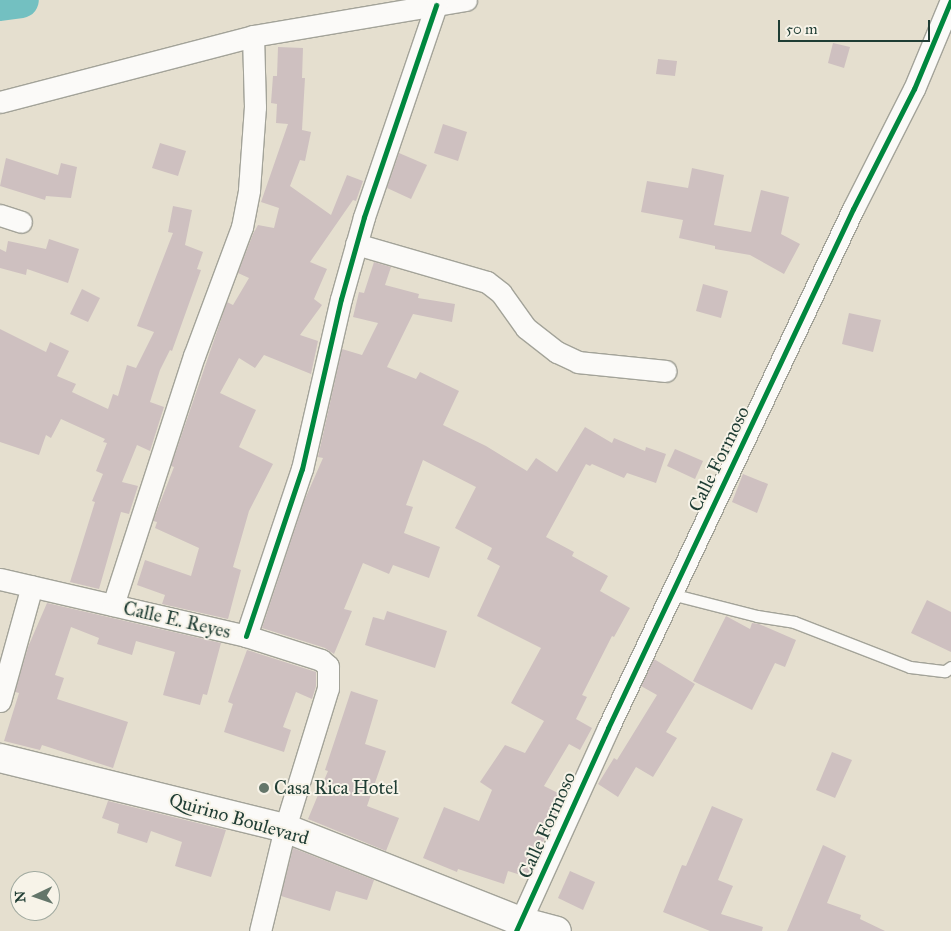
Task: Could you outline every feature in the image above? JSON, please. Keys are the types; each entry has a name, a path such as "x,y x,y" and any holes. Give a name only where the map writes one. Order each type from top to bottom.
{"main road":[{"name":"Quirino Boulevard","path":"0,758 285,828 518,926 557,931"}],"street":[{"path":"0,102 253,36 466,0"},
{"name":"Calle Formoso","path":"518,926 671,594 853,209 914,88 951,0"},
{"path":"246,636 302,469 341,299 356,244 436,4"},
{"path":"113,605 194,356 242,227 249,190 255,107 253,36"},
{"path":"0,215 21,222"},
{"path":"356,244 487,282 501,293 526,328 557,352 578,362 666,371"},
{"name":"Calle E. Reyes","path":"0,579 246,636 326,662 329,671 328,688 285,828"},
{"path":"0,701 32,586"},
{"path":"260,931 285,828"}],"lane":[{"path":"671,594 757,616 794,622 910,667 945,671 951,667"}],"building":[{"path":"833,43 850,47 844,68 828,63"},
{"path":"278,47 303,48 302,78 305,78 302,130 311,132 305,161 300,160 290,186 331,215 347,175 363,181 356,201 353,200 310,262 327,269 314,299 322,305 300,335 318,341 311,374 264,355 255,368 239,358 220,393 256,410 239,447 273,464 249,511 233,567 241,570 228,619 162,604 165,595 137,585 145,560 191,576 199,548 155,528 157,522 153,521 174,467 171,466 227,302 233,305 249,278 238,273 253,234 258,225 274,228 279,208 261,202 288,124 276,123 277,104 271,103 273,76 277,76"},
{"path":"658,59 677,61 675,76 656,74"},
{"path":"443,124 467,132 458,161 434,153"},
{"path":"160,143 186,151 178,176 152,168"},
{"path":"399,153 427,165 411,199 387,188"},
{"path":"6,158 58,175 61,163 77,167 71,198 46,196 45,200 0,186"},
{"path":"692,168 724,175 714,225 751,232 761,190 789,197 781,234 800,244 784,274 750,255 715,249 715,246 679,238 683,220 641,212 647,181 688,188"},
{"path":"173,206 192,210 185,245 203,252 197,269 201,270 172,351 170,350 160,370 150,402 164,407 150,451 137,445 122,482 138,486 129,514 121,512 99,589 70,582 95,502 92,501 103,474 96,471 107,443 103,442 105,439 61,419 51,438 46,435 39,455 0,442 0,329 46,352 50,342 69,351 57,376 76,384 72,392 108,409 113,394 118,396 127,365 136,368 154,332 137,326 173,233 168,232"},
{"path":"49,239 79,249 68,283 27,269 26,275 0,268 0,249 6,252 8,241 46,249"},
{"path":"374,262 391,267 385,285 419,294 418,298 455,304 452,322 413,314 387,367 416,379 420,372 459,391 443,425 486,446 527,471 536,458 557,472 585,427 612,443 614,438 645,451 646,447 666,454 656,483 627,473 624,478 592,464 590,466 586,464 546,537 574,552 572,556 608,576 600,591 630,608 614,637 612,636 582,695 587,697 576,719 592,728 580,750 569,744 544,786 564,796 527,877 508,871 504,884 458,869 457,872 423,858 444,807 479,821 492,790 480,782 505,745 525,753 544,721 511,703 541,648 477,616 500,566 487,559 492,548 455,528 476,487 423,460 406,505 413,507 404,533 440,547 429,578 393,565 389,574 363,563 344,609 352,611 334,654 325,648 262,628 305,499 323,458 318,457 342,349 362,355 378,323 353,317 359,292 364,293"},
{"path":"703,284 728,291 721,318 696,311"},
{"path":"82,289 100,298 88,322 70,314"},
{"path":"849,313 881,320 873,352 842,344"},
{"path":"675,449 703,461 695,479 667,466"},
{"path":"743,474 768,484 757,513 732,502"},
{"path":"927,600 951,612 951,652 911,633"},
{"path":"47,603 221,643 207,695 203,694 200,705 163,695 175,652 136,641 132,655 97,644 99,638 71,627 55,675 64,678 57,699 128,722 113,768 42,745 40,750 4,741 19,693 15,692 28,647"},
{"path":"387,611 447,631 435,668 365,645 373,617 384,620"},
{"path":"726,616 750,629 752,623 759,624 796,640 785,667 775,663 752,710 693,681"},
{"path":"247,650 316,672 316,686 312,699 296,692 283,727 291,730 284,752 224,732 233,704 228,702"},
{"path":"654,659 695,684 666,732 677,738 653,777 636,767 618,797 598,784 614,758 617,760 657,695 641,686"},
{"path":"351,691 378,700 365,744 386,751 367,806 399,818 386,851 308,819 328,771 325,770"},
{"path":"832,752 852,760 835,798 816,790"},
{"path":"108,801 226,830 211,877 175,866 182,842 151,831 147,843 117,833 119,824 102,818"},
{"path":"712,806 743,819 718,880 733,886 721,914 763,927 762,931 710,931 663,912 682,865 686,866"},
{"path":"823,845 846,856 827,903 861,915 860,919 885,931 787,931"},
{"path":"293,848 374,880 367,900 336,891 330,911 281,896"},
{"path":"570,871 595,882 583,910 558,898"}],"waterway":[{"path":"0,3 21,0"}],"cycle path":[{"path":"516,931 608,728 853,209 914,89 951,0"},
{"path":"246,636 302,469 341,299 364,217 436,5"}],"place":[{"name":"Casa Rica Hotel","path":"264,788"}]}
